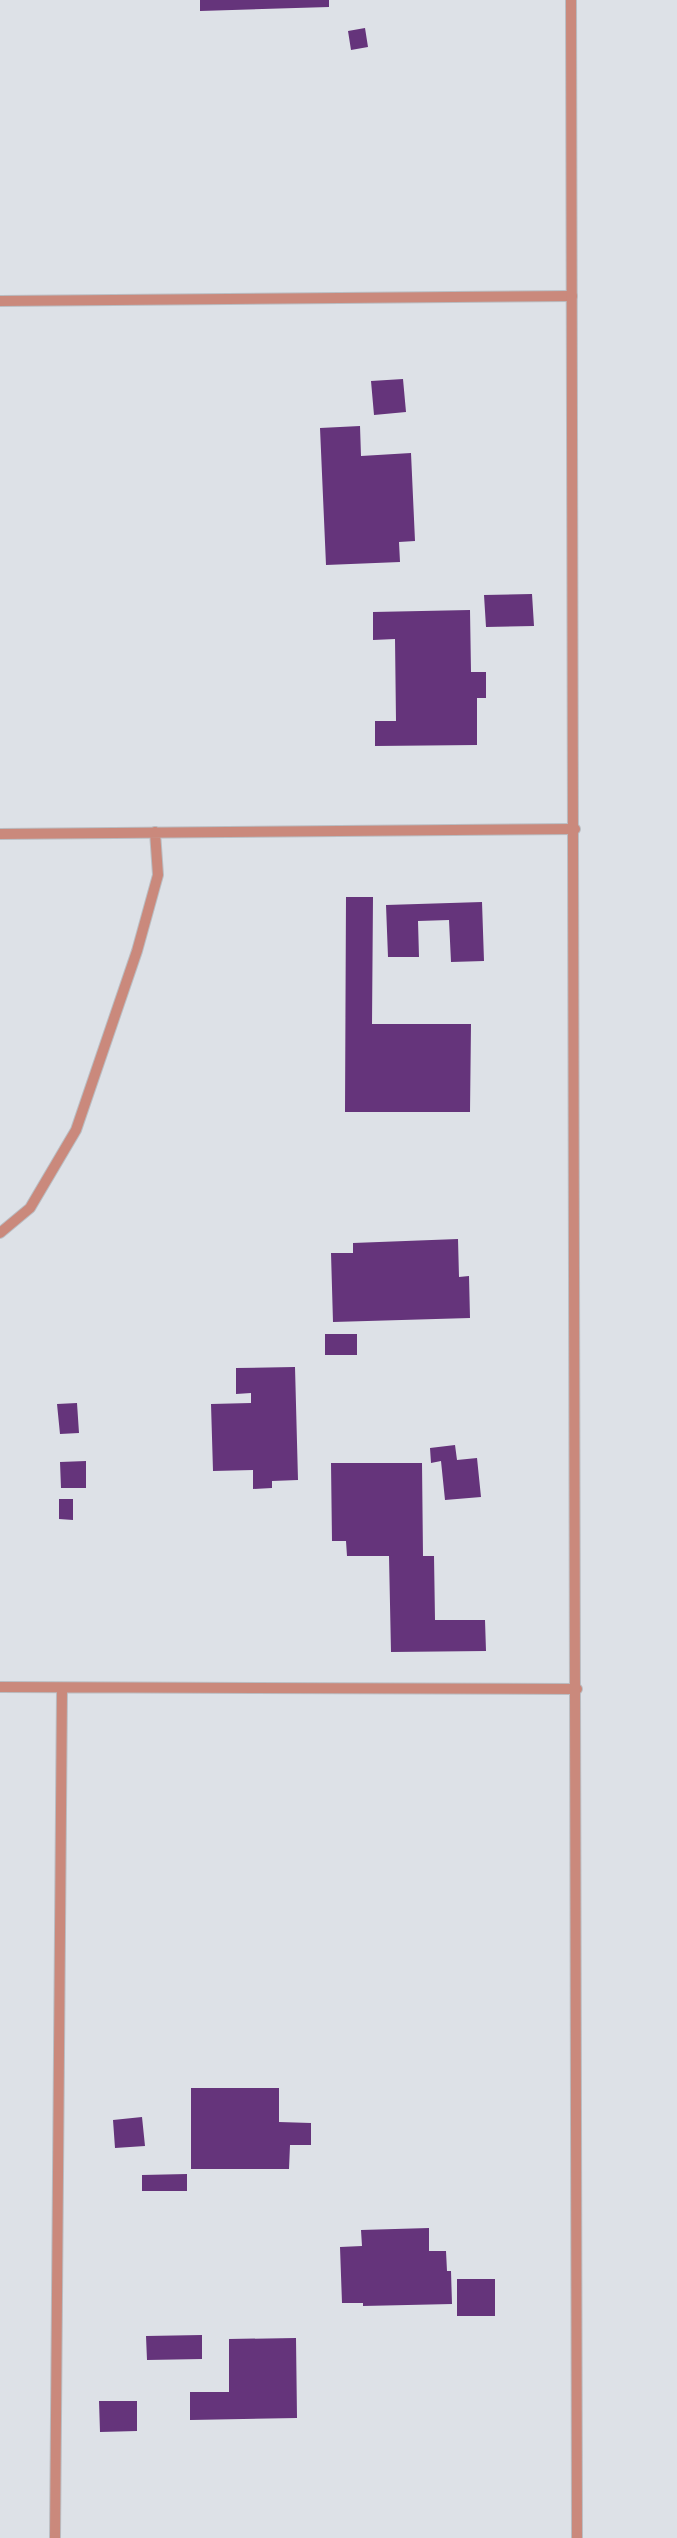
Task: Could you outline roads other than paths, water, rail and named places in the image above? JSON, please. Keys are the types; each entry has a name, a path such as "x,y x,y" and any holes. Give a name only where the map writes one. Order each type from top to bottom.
{"street":[{"path":"571,0 575,829 577,2538"},
{"path":"0,301 572,296"},
{"path":"0,834 575,829"},
{"path":"0,1233 30,1208 76,1130 137,951 158,875 155,832"},
{"path":"0,1687 577,1689"},
{"path":"56,2538 62,1688"}]}
